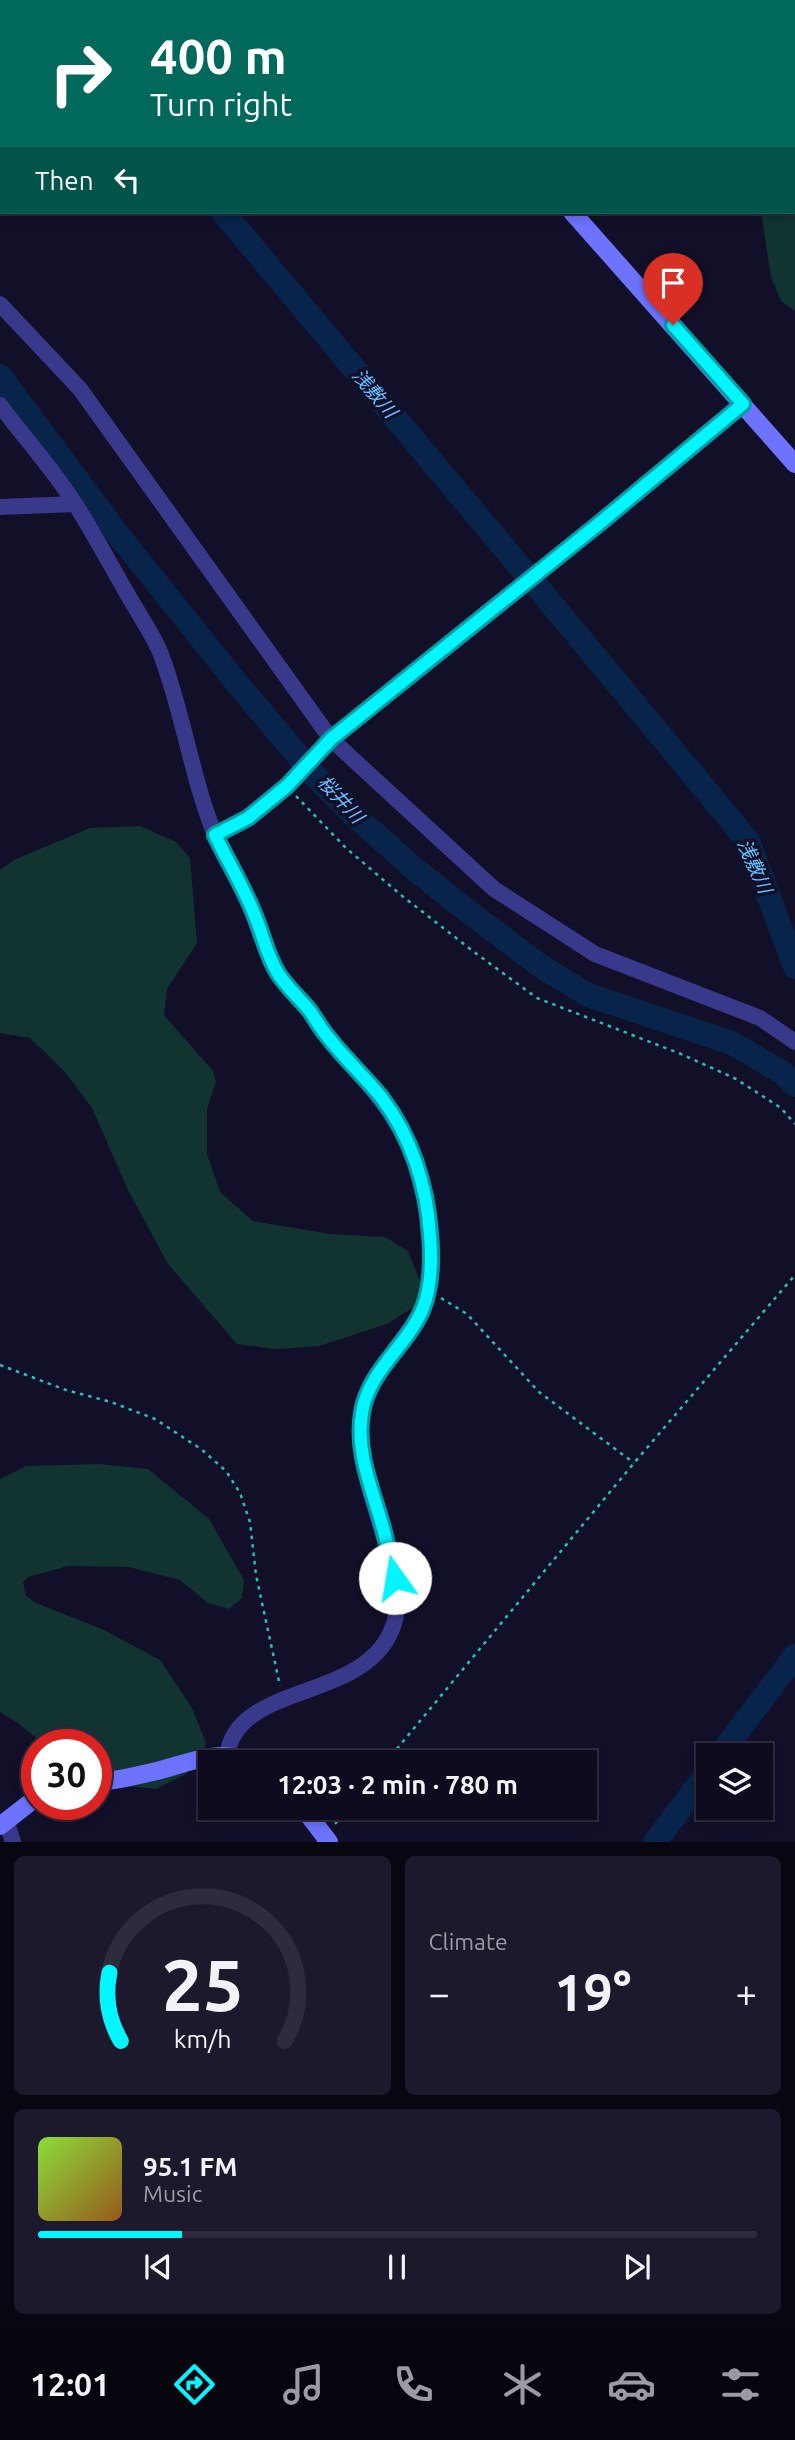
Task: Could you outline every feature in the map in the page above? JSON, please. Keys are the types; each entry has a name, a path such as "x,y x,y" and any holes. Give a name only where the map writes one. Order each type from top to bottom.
{"street":[{"path":"574,214 795,464"},
{"path":"0,304 80,389 327,744 505,897 595,954 760,1018 795,1042"},
{"path":"215,835 248,818 287,786 327,744 591,531 743,404"},
{"path":"0,405 75,504 159,650 215,835 255,915 270,958 279,975 328,1038 381,1097 397,1121 410,1146 427,1207 430,1260 428,1291 422,1310 376,1377 365,1400 362,1414 361,1437 365,1466 395,1578 397,1610 392,1629 376,1654 361,1666 336,1679 283,1699 242,1723 228,1743 227,1750"},
{"path":"0,507 75,504"},
{"path":"112,1780 198,1759"},
{"path":"13,1842 4,1824 21,1808"},
{"path":"312,1820 327,1839"}],"path":[{"path":"287,786 346,848 474,952 537,998 681,1054 736,1079 781,1108 795,1124"},
{"path":"396,1750 634,1463 795,1275"},
{"path":"428,1291 467,1314 539,1392 634,1463"},
{"path":"0,1365 155,1419 201,1449 226,1471 240,1493 250,1522 256,1575 283,1699"},
{"path":"327,1839 340,1820"}],"green space":[{"path":"761,214 795,214 795,311 781,301 771,277"},
{"path":"140,826 176,842 190,858 197,943 167,989 164,1015 213,1071 216,1082 207,1109 207,1154 220,1192 253,1221 330,1234 385,1237 408,1251 424,1291 417,1305 387,1324 319,1346 275,1349 237,1344 168,1264 128,1190 92,1108 65,1072 30,1038 0,1033 0,870 16,859 90,828"},
{"path":"99,1464 148,1469 209,1519 244,1580 242,1598 229,1609 208,1603 180,1580 129,1567 68,1566 28,1577 23,1582 26,1596 36,1603 102,1629 160,1660 192,1708 206,1743 204,1750 198,1750 198,1761 186,1774 156,1789 127,1786 112,1780 112,1729 25,1729 0,1712 0,1479 26,1466"}],"waterway":[{"name":"浅敷川","path":"225,214 526,574"},
{"name":"桜井川","path":"0,376 116,532 236,682 315,776 354,815 417,871 539,965 588,995 732,1043 783,1073 795,1085"},
{"name":"浅敷川","path":"535,584 748,841 795,967"},
{"name":"桜井川","path":"729,1743 795,1656"},
{"name":"桜井川","path":"655,1842 696,1788"}],"route":[{"path":"395,1578 365,1466 361,1437 362,1414 365,1400 376,1377 422,1310 428,1291 431,1272 430,1235 421,1180 410,1146 381,1097 328,1038 310,1011 279,975 237,875 215,835 248,818 287,786 331,739 743,404 673,325"}]}
